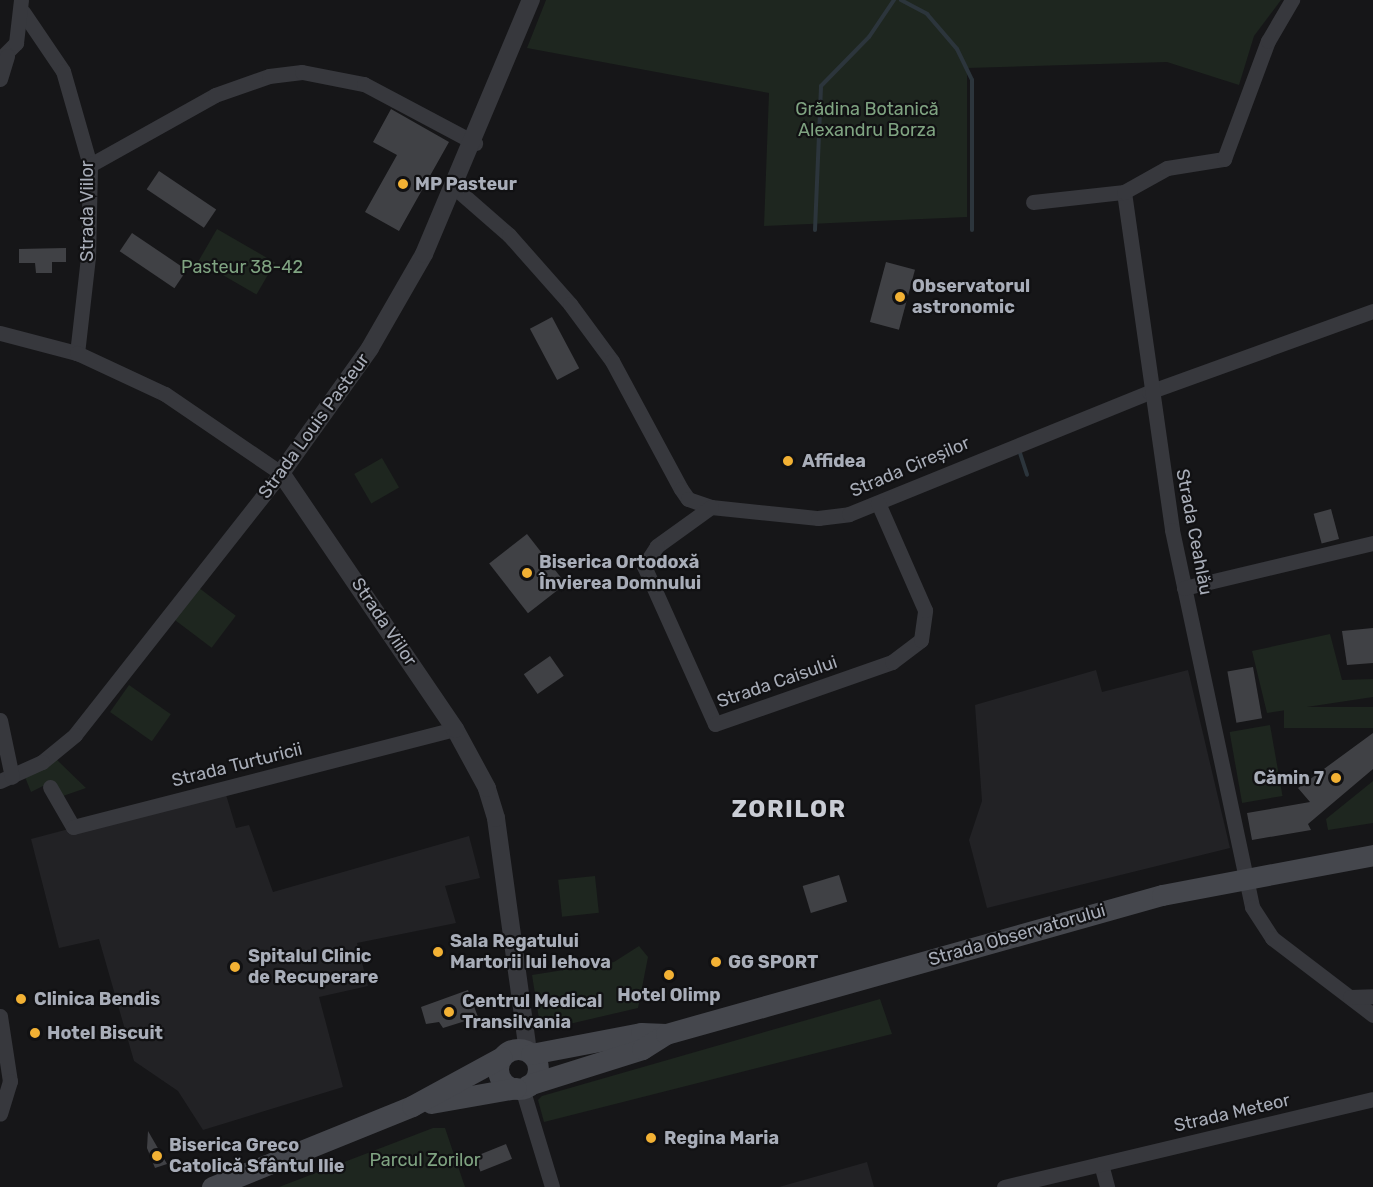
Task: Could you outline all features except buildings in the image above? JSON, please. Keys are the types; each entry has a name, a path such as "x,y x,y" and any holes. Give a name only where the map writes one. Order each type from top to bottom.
{"main road":[{"name":"Strada Observatorului","path":"412,1106 522,1087 642,1049 666,1034 1244,876 1373,855"},
{"name":"Strada Observatorului","path":"212,1187 412,1106 524,1053 641,1033 666,1034"},
{"path":"524,1053 537,1071 522,1087 498,1074 524,1053"}],"street":[{"name":"Strada Louis Pasteur","path":"6,779 50,756 86,723 281,473 370,348 424,254 475,143 531,0"},
{"path":"1034,202 1124,192 1167,168 1217,163 1230,154 1268,41 1292,0"},
{"path":"0,79 3,58 16,44 22,6"},
{"name":"Strada Viilor","path":"22,6 63,71 90,165 88,257 76,353"},
{"path":"90,165 215,95 269,76 302,72 364,84 475,143"},
{"name":"Strada Cireșilor","path":"454,188 509,235 570,304 612,362 681,489 688,499 711,507 826,518 878,503 1149,392 1373,311"},
{"name":"Strada Ceahlău","path":"1124,192 1149,392 1184,588 1244,876 1264,929 1373,1016"},
{"name":"Strada Viilor","path":"0,333 76,353 165,394 281,473 455,729 496,818 524,1053"},
{"name":"Strada Caisului","path":"711,507 657,546 644,566 715,724 892,662 921,640 925,610 878,503"},
{"path":"1184,588 1373,543"},
{"path":"0,720 6,779"},
{"name":"Strada Turturicii","path":"50,787 73,827 455,729"},
{"path":"1350,997 1373,996"},
{"name":"Strada Viilor","path":"519,1010 524,1053"},
{"path":"0,1016 10,1081 0,1114"},
{"path":"522,1087 552,1187"},
{"name":"Strada Meteor","path":"1004,1187 1373,1099"},
{"path":"1101,1164 1107,1187"}],"shaded area":[{"path":"1096,670 1102,692 1188,670 1230,848 987,908 969,840 982,801 975,705"},
{"name":"Spitalul Clinic de Recuperare","path":"224,788 236,828 249,825 273,892 469,836 480,878 445,886 456,923 357,943 368,986 319,997 343,1087 203,1130 178,1091 134,1061 99,939 59,948 31,839"},
{"path":"867,1162 874,1187 779,1187 832,1172"}],"green space":[{"name":"Grădina Botanică Alexandru Borza","path":"546,0 1281,0 1254,36 1239,85 1167,62 967,68 967,217 764,226 769,93 527,48"},
{"name":"Pasteur 38-42","path":"217,229 275,262 257,295 198,261"},
{"path":"382,458 399,487 371,503 354,474"},
{"path":"199,588 236,616 212,648 175,620"},
{"path":"1330,634 1342,680 1373,679 1373,697 1267,713 1252,651"},
{"path":"129,685 171,714 152,741 110,712"},
{"path":"1284,707 1373,707 1373,728 1284,728"},
{"path":"1270,725 1283,796 1242,803 1230,732"},
{"path":"56,759 86,788 63,796 51,782 31,792 25,777"},
{"path":"1373,781 1373,823 1328,830 1326,819"},
{"path":"595,876 599,913 562,917 558,880"},
{"path":"639,946 648,957 638,1008 552,1028 540,1025 532,975 614,962"},
{"path":"880,999 892,1034 544,1122 538,1100 542,1096"},
{"name":"Parcul Zorilor","path":"433,1128 445,1128 465,1187 279,1187"}],"waterway":[{"path":"815,230 821,86 869,37 894,0"},
{"path":"901,0 927,14 957,49 972,80 972,230"},
{"path":"1019,450 1027,475"}],"place":[{"name":"MP Pasteur","path":"403,184"},
{"name":"Observatorul astronomic","path":"900,297"},
{"name":"Affidea","path":"788,461"},
{"name":"Biserica Ortodoxă Învierea Domnului","path":"527,573"},
{"name":"Cămin 7","path":"1336,778"},
{"name":"Sala Regatului Martorii lui Iehova","path":"438,952"},
{"name":"GG SPORT","path":"716,962"},
{"name":"Spitalul Clinic de Recuperare","path":"235,967"},
{"name":"Hotel Olimp","path":"669,975"},
{"name":"Clinica Bendis","path":"21,999"},
{"name":"Centrul Medical Transilvania","path":"449,1012"},
{"name":"Hotel Biscuit","path":"35,1033"},
{"name":"Regina Maria","path":"651,1138"},
{"name":"Biserica Greco Catolică Sfântul Ilie","path":"157,1156"}],"district":[{"name":"ZORILOR","path":"789,810"}]}
